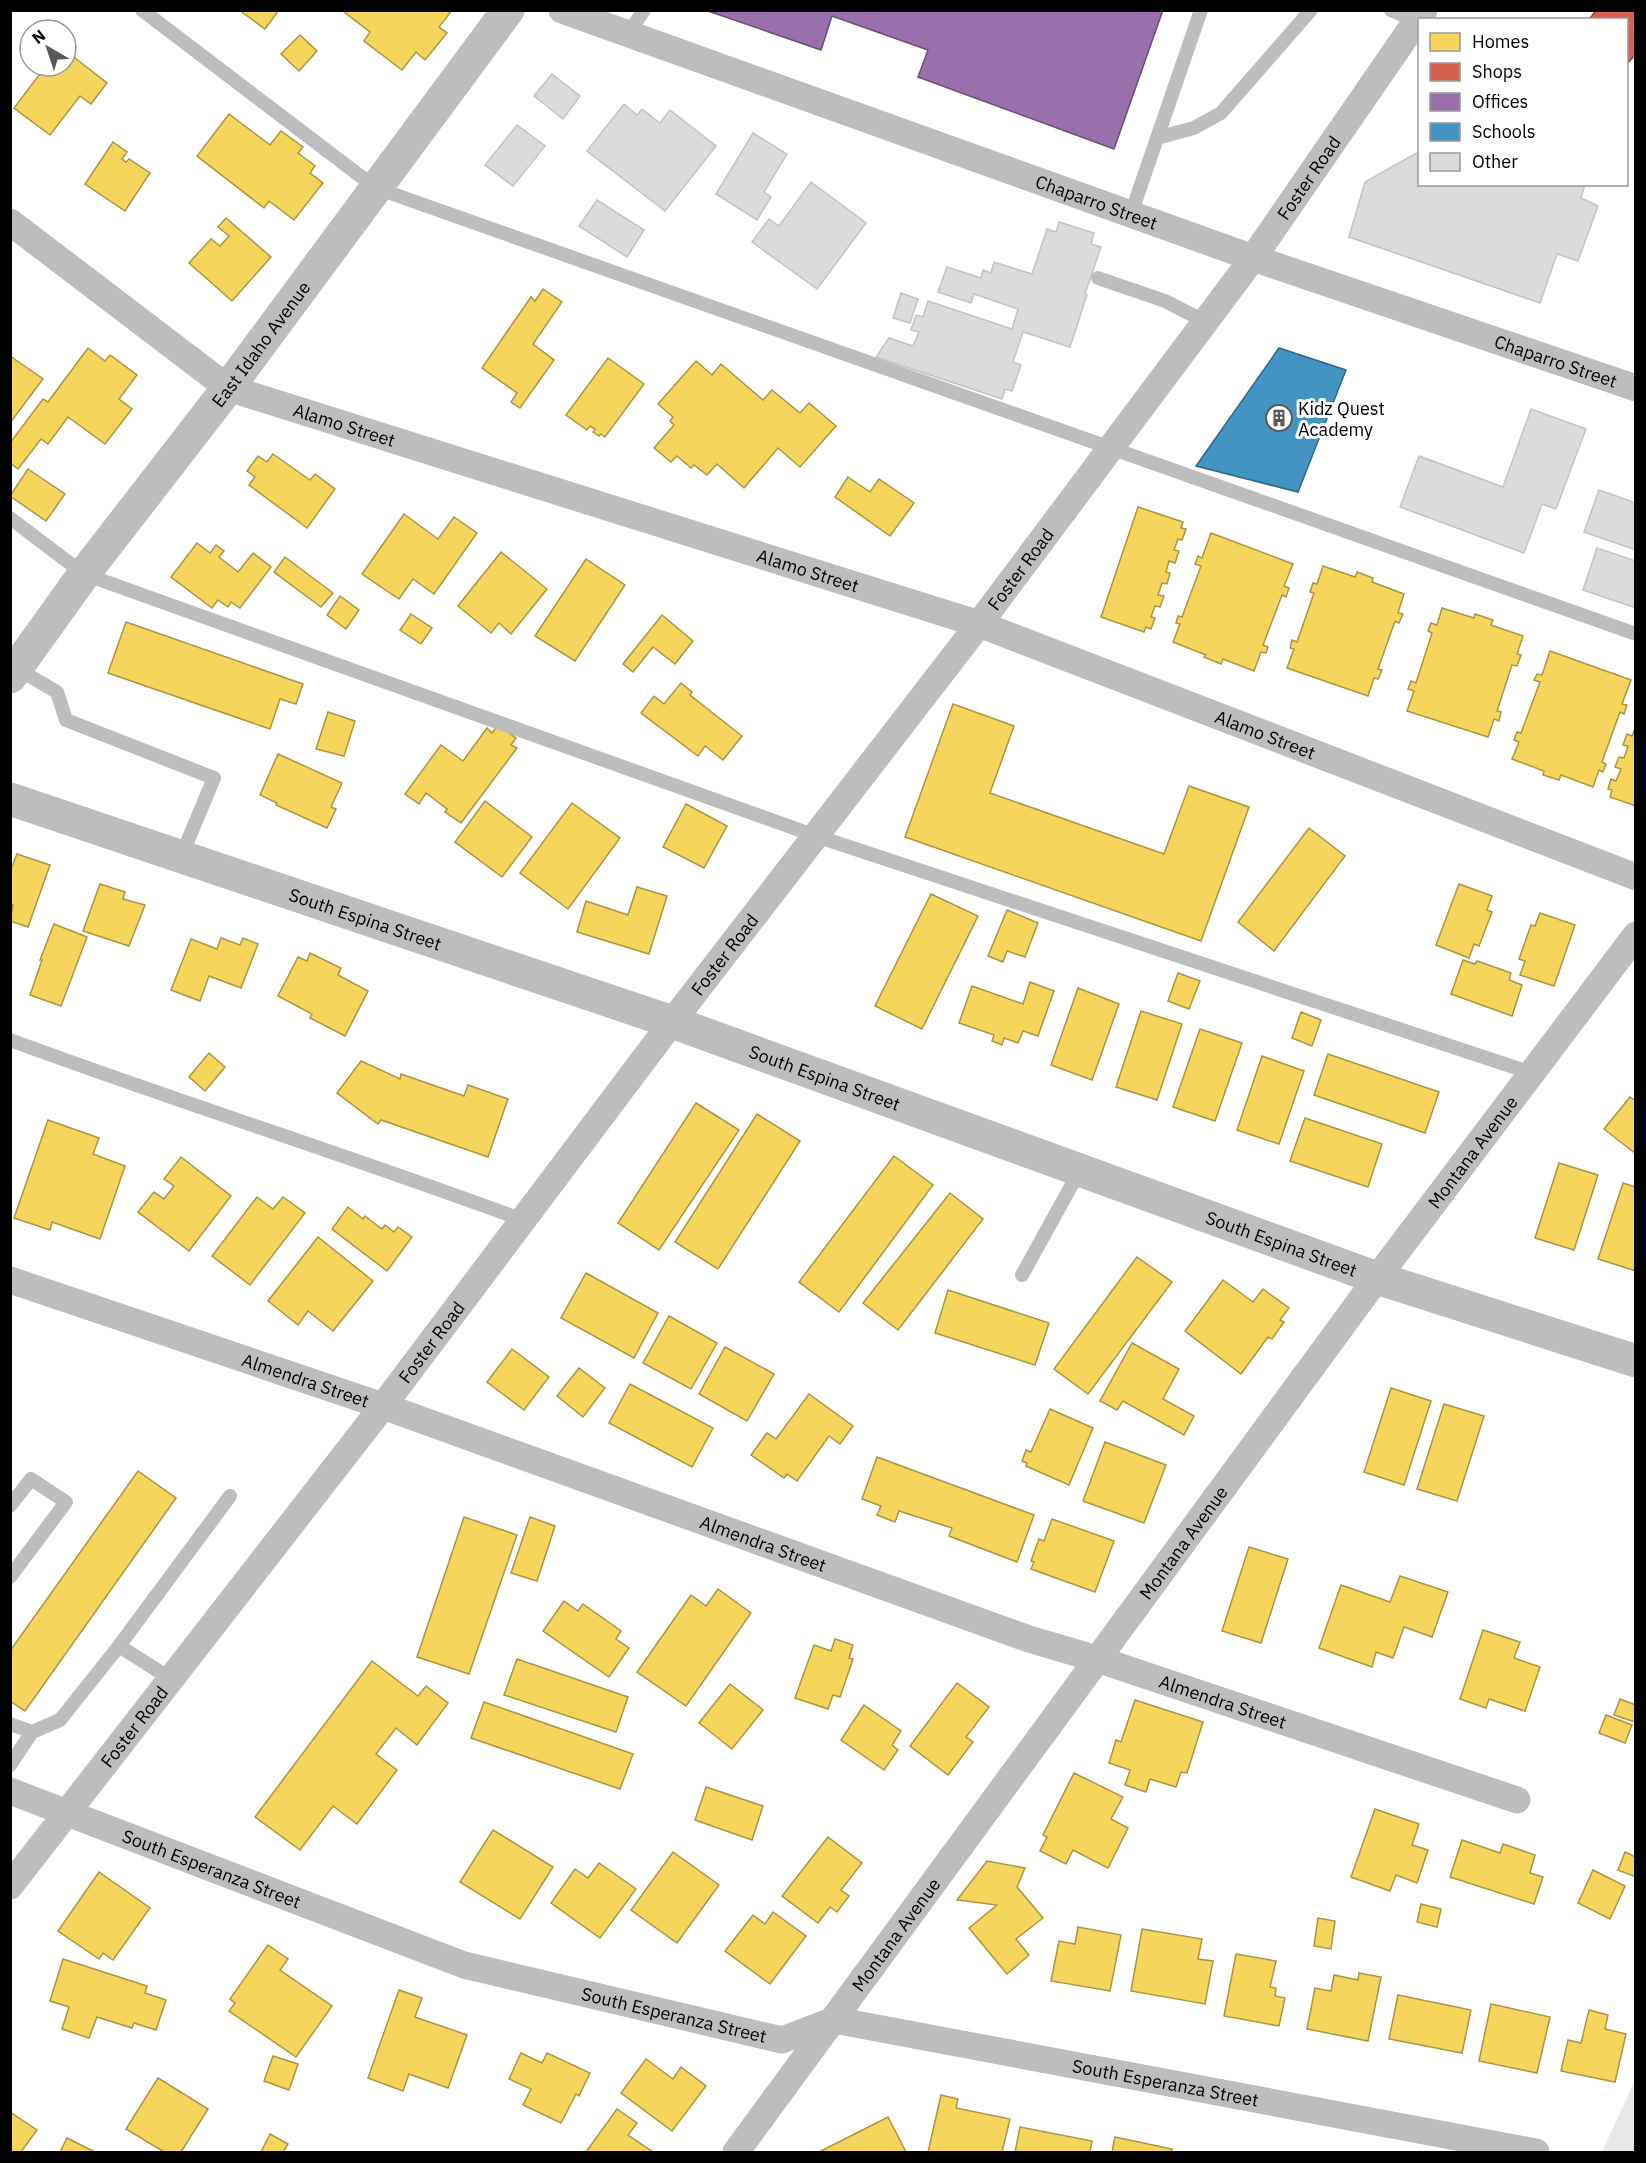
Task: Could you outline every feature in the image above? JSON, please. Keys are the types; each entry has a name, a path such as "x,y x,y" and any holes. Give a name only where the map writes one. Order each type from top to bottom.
{"street":[{"name":"East Idaho Avenue","path":"13,672 84,574 228,388 508,10"},
{"name":"Chaparro Street","path":"562,10 1253,258 1635,388"},
{"name":"Foster Road","path":"10,1886 383,1406 672,1022 979,624 1253,258 1418,20"},
{"name":"Alamo Street","path":"10,222 228,388 979,624 1635,877"},
{"name":"South Espina Street","path":"10,799 672,1022 1377,1278 1635,1361"},
{"name":"Montana Avenue","path":"736,2152 1377,1278 1635,935"},
{"name":"Almendra Street","path":"10,1280 383,1406 1029,1639 1097,1659 1517,1800"},
{"name":"South Esperanza Street","path":"10,1791 464,1965 782,2040 834,2020 1536,2152"}],"lane":[{"path":"142,10 376,188 1635,634"},
{"path":"628,34 644,10"},
{"path":"1131,214 1201,10"},
{"path":"1157,138 1194,128 1221,113 1311,10"},
{"path":"1391,10 1421,16"},
{"path":"1098,278 1165,302 1206,322"},
{"path":"10,518 84,574 816,836 1532,1073"},
{"path":"13,672 57,692 66,720 214,778 181,857"},
{"path":"10,1040 523,1220"},
{"path":"1022,1275 1080,1170"},
{"path":"10,1506 31,1479 66,1502 10,1577"},
{"path":"10,1765 32,1732 60,1720 119,1646 230,1496"},
{"path":"119,1646 171,1679"},
{"path":"10,1724 32,1732"}],"shaded area":[{"path":"1635,2080 1635,2152 1602,2152"}],"building: Homes":[{"path":"239,10 279,10 265,29"},
{"path":"345,10 446,10 450,13 439,27 447,33 425,60 416,52 402,70 364,41 370,32 344,12"},
{"path":"300,35 317,51 299,71 281,54"},
{"path":"78,60 107,83 91,104 80,96 50,135 14,108 37,78 78,78"},
{"path":"229,114 270,145 281,131 303,147 298,153 315,166 310,173 323,183 294,220 269,201 264,208 197,156"},
{"path":"113,142 127,152 122,159 126,162 129,159 150,173 125,211 85,184"},
{"path":"226,218 271,257 232,301 189,263 211,239 220,246 229,236 218,227"},
{"path":"543,289 562,302 533,344 554,360 520,408 511,402 517,393 482,368 531,297 535,301"},
{"path":"88,348 105,361 110,355 137,375 119,399 132,409 105,444 68,417 48,444 41,439 18,469 10,463 10,443 43,399 48,402"},
{"path":"10,356 43,379 10,423"},
{"path":"608,358 644,384 605,437 593,432 595,429 590,426 587,430 566,415"},
{"path":"696,361 712,375 721,364 763,400 772,390 800,413 809,403 836,426 800,467 778,448 744,488 717,464 707,475 694,465 691,468 677,456 671,462 654,448 674,425 670,421 673,417 658,404"},
{"path":"273,454 310,480 315,474 335,489 307,528 249,485 255,477 247,471 258,456 267,462"},
{"path":"28,469 65,494 46,521 10,496"},
{"path":"848,477 870,492 879,479 914,503 890,536 835,497"},
{"path":"1138,507 1183,522 1181,528 1186,529 1182,540 1178,539 1174,550 1179,551 1175,563 1169,561 1166,572 1170,573 1167,584 1162,583 1158,595 1164,596 1160,607 1155,606 1151,617 1155,618 1151,629 1146,627 1144,632 1101,617"},
{"path":"404,514 438,539 454,517 477,533 434,594 413,579 399,599 362,574"},
{"path":"1211,533 1293,564 1284,586 1289,588 1286,597 1282,595 1263,645 1268,647 1266,653 1261,652 1254,671 1223,659 1221,664 1204,657 1206,655 1173,642 1180,624 1176,623 1178,616 1182,617 1201,566 1195,564 1198,556 1202,558"},
{"path":"197,543 210,553 216,545 224,551 219,557 238,572 253,553 271,567 240,608 231,602 228,607 218,600 212,608 171,577"},
{"path":"501,552 547,589 511,634 499,623 491,633 458,606"},
{"path":"285,557 333,593 321,607 274,572"},
{"path":"586,559 625,585 575,661 535,636"},
{"path":"1323,566 1355,577 1357,572 1373,578 1372,582 1404,594 1398,613 1403,614 1399,623 1395,621 1378,669 1382,670 1378,679 1374,678 1368,696 1287,668 1294,649 1290,648 1292,640 1297,642 1314,593 1310,592 1313,583 1317,584"},
{"path":"340,596 359,610 346,629 327,615"},
{"path":"1442,608 1474,618 1475,614 1493,620 1491,625 1523,636 1517,654 1521,655 1517,666 1512,665 1497,711 1501,712 1499,721 1494,719 1488,737 1407,711 1414,691 1408,689 1411,681 1416,683 1432,633 1428,631 1431,623 1437,625"},
{"path":"411,614 432,628 421,644 400,630"},
{"path":"662,615 693,641 675,664 653,647 633,672 623,664"},
{"path":"126,622 303,684 296,704 280,699 270,729 108,673"},
{"path":"1550,651 1631,680 1622,704 1627,705 1624,714 1620,712 1602,762 1606,764 1603,772 1599,770 1593,787 1561,775 1559,780 1543,775 1544,771 1512,759 1519,742 1514,740 1517,732 1521,733 1540,682 1534,680 1537,674 1542,675"},
{"path":"681,683 692,692 690,695 742,736 723,760 705,746 698,756 641,713 654,696 664,704"},
{"path":"953,704 1014,726 990,793 1164,854 1189,786 1249,807 1201,941 905,837"},
{"path":"328,712 355,721 344,756 316,749"},
{"path":"498,725 516,738 511,745 517,748 461,823 445,812 447,809 426,793 419,804 405,794 441,745 463,761 487,728 492,733"},
{"path":"1636,726 1636,806 1610,797 1612,790 1608,789 1611,779 1616,781 1621,769 1615,767 1619,757 1624,758 1628,746 1623,745 1627,734 1632,736"},
{"path":"278,754 342,783 331,807 336,809 327,828 276,805 277,803 260,795"},
{"path":"485,801 532,837 502,877 455,842"},
{"path":"572,803 620,838 568,909 520,873"},
{"path":"686,804 727,826 704,868 663,847"},
{"path":"1309,828 1345,856 1274,951 1238,922"},
{"path":"17,854 50,865 28,927 10,921 13,905 10,904 10,872"},
{"path":"100,884 125,892 123,899 145,905 129,946 83,931"},
{"path":"1459,884 1492,896 1487,910 1492,912 1479,946 1474,944 1469,958 1436,945"},
{"path":"637,887 667,896 649,954 577,932 586,901 628,915"},
{"path":"931,894 978,916 922,1029 875,1006"},
{"path":"1007,910 1038,923 1025,957 1007,951 1003,962 988,956"},
{"path":"1540,913 1575,925 1554,986 1520,975 1525,961 1519,959 1531,925 1535,926"},
{"path":"54,924 87,937 61,1006 30,995"},
{"path":"221,938 240,945 243,938 258,944 241,988 209,976 200,1001 171,990 191,939 217,949"},
{"path":"310,953 341,968 338,975 368,991 345,1036 310,1018 312,1014 278,996 298,957 307,961"},
{"path":"1463,960 1475,964 1477,961 1511,973 1509,980 1522,985 1512,1016 1451,994"},
{"path":"1178,973 1200,981 1189,1009 1168,1001"},
{"path":"1030,982 1054,991 1038,1036 1023,1031 1018,1043 1004,1038 1002,1045 992,1041 994,1035 959,1023 972,986 1023,1004"},
{"path":"1078,988 1119,1004 1092,1080 1051,1065"},
{"path":"1141,1011 1182,1024 1157,1100 1116,1087"},
{"path":"1301,1012 1321,1020 1312,1046 1292,1038"},
{"path":"1200,1029 1242,1043 1215,1121 1173,1107"},
{"path":"209,1053 225,1067 205,1091 189,1077"},
{"path":"1328,1054 1439,1092 1425,1133 1314,1095"},
{"path":"1262,1056 1304,1071 1279,1144 1237,1130"},
{"path":"361,1061 400,1079 401,1074 464,1096 468,1085 508,1099 488,1157 381,1120 378,1124 337,1093"},
{"path":"1630,1097 1636,1101 1636,1154 1604,1129"},
{"path":"696,1103 739,1130 659,1250 618,1223"},
{"path":"757,1114 800,1141 718,1269 675,1242"},
{"path":"1305,1118 1382,1144 1368,1187 1290,1161"},
{"path":"48,1120 99,1138 93,1154 125,1166 100,1239 52,1222 50,1230 14,1218"},
{"path":"894,1156 933,1185 839,1312 799,1282"},
{"path":"181,1157 231,1196 189,1251 138,1212 154,1192 164,1199 174,1186 164,1179"},
{"path":"1559,1163 1598,1175 1574,1250 1535,1238"},
{"path":"1623,1183 1636,1187 1636,1271 1598,1259"},
{"path":"950,1193 983,1219 898,1330 863,1303"},
{"path":"257,1197 273,1209 283,1197 305,1213 250,1285 212,1256"},
{"path":"348,1207 363,1219 365,1216 382,1229 385,1225 394,1232 398,1227 412,1237 387,1271 332,1229"},
{"path":"318,1237 373,1281 333,1331 308,1311 298,1325 268,1301"},
{"path":"1137,1257 1172,1282 1088,1394 1054,1369"},
{"path":"586,1273 658,1313 634,1358 561,1318"},
{"path":"1223,1280 1253,1302 1263,1289 1289,1308 1280,1320 1284,1322 1272,1339 1268,1337 1241,1374 1185,1331"},
{"path":"948,1290 1049,1323 1035,1365 935,1333"},
{"path":"669,1316 717,1343 691,1389 643,1363"},
{"path":"1132,1343 1179,1369 1163,1399 1194,1416 1184,1435 1123,1401 1117,1410 1100,1401"},
{"path":"725,1347 774,1374 747,1421 699,1394"},
{"path":"512,1349 549,1377 524,1410 487,1382"},
{"path":"579,1368 605,1388 583,1417 557,1396"},
{"path":"630,1384 713,1428 692,1467 609,1423"},
{"path":"1391,1388 1431,1401 1404,1485 1364,1472"},
{"path":"809,1394 853,1426 840,1444 829,1436 797,1481 787,1474 784,1478 751,1455 767,1433 776,1439"},
{"path":"1444,1404 1484,1416 1457,1501 1417,1489"},
{"path":"1050,1409 1093,1428 1069,1485 1026,1466 1027,1463 1022,1461 1026,1450 1031,1452"},
{"path":"1105,1442 1166,1465 1144,1523 1083,1501"},
{"path":"877,1457 1034,1515 1017,1562 949,1536 952,1528 899,1511 895,1522 877,1515 881,1506 862,1499"},
{"path":"138,1471 176,1498 25,1711 10,1701 10,1651"},
{"path":"464,1517 517,1535 469,1674 417,1657"},
{"path":"530,1517 555,1526 537,1581 511,1573"},
{"path":"1052,1519 1114,1541 1095,1592 1031,1569 1034,1562 1031,1561 1039,1539 1044,1541"},
{"path":"1249,1547 1288,1559 1261,1643 1222,1631"},
{"path":"1400,1576 1448,1592 1432,1637 1404,1627 1393,1658 1376,1652 1372,1667 1319,1648 1341,1585 1390,1602"},
{"path":"718,1589 751,1613 686,1706 637,1672 691,1595 706,1606"},
{"path":"564,1601 578,1611 583,1604 621,1631 616,1639 629,1648 609,1677 543,1631"},
{"path":"1483,1630 1520,1642 1514,1658 1540,1667 1525,1711 1489,1699 1486,1708 1460,1699"},
{"path":"835,1639 853,1645 849,1658 853,1659 840,1697 833,1695 828,1709 795,1698 814,1645 831,1651"},
{"path":"517,1659 628,1697 616,1732 504,1695"},
{"path":"372,1661 418,1696 426,1686 448,1703 417,1745 396,1728 376,1754 397,1770 357,1824 333,1806 300,1850 255,1817"},
{"path":"957,1683 989,1707 966,1737 973,1742 948,1775 910,1746"},
{"path":"730,1684 763,1710 732,1749 699,1723"},
{"path":"1620,1699 1636,1705 1635,1722 1614,1715"},
{"path":"1135,1700 1203,1722 1187,1773 1181,1772 1176,1787 1150,1779 1146,1792 1125,1785 1130,1770 1109,1763 1116,1740 1121,1742"},
{"path":"484,1702 633,1754 620,1789 471,1738"},
{"path":"864,1705 901,1731 892,1745 898,1750 884,1770 841,1740"},
{"path":"1606,1715 1632,1725 1625,1743 1599,1733"},
{"path":"1074,1773 1123,1797 1111,1819 1128,1828 1108,1868 1073,1850 1066,1864 1040,1851 1047,1837 1043,1835"},
{"path":"706,1787 763,1806 752,1840 695,1820"},
{"path":"1375,1809 1419,1824 1412,1845 1428,1850 1417,1883 1396,1875 1390,1891 1351,1877"},
{"path":"493,1830 553,1867 520,1919 460,1882"},
{"path":"828,1837 862,1863 841,1890 849,1896 837,1912 830,1907 818,1923 782,1896"},
{"path":"1462,1840 1500,1853 1503,1844 1535,1855 1530,1873 1543,1877 1534,1904 1450,1877"},
{"path":"673,1852 719,1885 677,1943 631,1910"},
{"path":"1625,1852 1636,1857 1636,1877 1618,1870"},
{"path":"987,1861 1025,1868 1017,1887 1043,1918 1016,1939 1029,1955 1007,1974 969,1928 997,1905 957,1900"},
{"path":"599,1863 636,1889 600,1938 551,1903 575,1869 588,1878"},
{"path":"1593,1870 1625,1886 1610,1919 1578,1903"},
{"path":"99,1872 150,1908 113,1960 103,1953 99,1959 58,1931"},
{"path":"1421,1904 1441,1909 1437,1927 1417,1922"},
{"path":"773,1912 806,1936 770,1984 725,1951 753,1915 765,1924"},
{"path":"1318,1918 1335,1921 1331,1949 1314,1946"},
{"path":"1078,1927 1121,1935 1110,1991 1051,1981 1059,1941 1075,1944"},
{"path":"1142,1929 1202,1939 1198,1959 1213,1961 1205,2004 1131,1991"},
{"path":"268,1945 288,1959 280,1970 332,2006 296,2057 229,2011 235,2003 230,1999"},
{"path":"1236,1954 1276,1961 1270,1987 1276,1988 1275,1996 1285,1998 1279,2026 1224,2016"},
{"path":"63,1959 147,1986 145,1993 166,2000 156,2030 134,2023 132,2028 97,2017 89,2038 62,2029 69,2007 50,2001"},
{"path":"1359,1973 1381,1977 1368,2041 1307,2029 1315,1988 1331,1991 1334,1975 1358,1980"},
{"path":"399,1990 422,1998 415,2017 467,2035 448,2088 409,2074 403,2091 368,2078"},
{"path":"1398,1995 1471,2010 1462,2053 1389,2039"},
{"path":"1491,2004 1550,2017 1537,2073 1479,2061"},
{"path":"1589,2010 1608,2015 1605,2029 1626,2034 1615,2082 1561,2071 1568,2040 1581,2043"},
{"path":"521,2053 542,2063 547,2053 590,2073 579,2096 576,2094 561,2123 523,2105 531,2089 509,2079"},
{"path":"273,2056 298,2064 289,2090 264,2081"},
{"path":"646,2059 673,2079 681,2067 706,2086 672,2131 621,2093"},
{"path":"158,2078 208,2109 181,2152 164,2152 126,2129"},
{"path":"941,2095 958,2099 956,2108 1010,2119 1002,2152 928,2152"},
{"path":"617,2109 637,2123 628,2135 653,2152 586,2152"},
{"path":"10,2112 37,2130 21,2152 10,2152"},
{"path":"888,2117 906,2152 821,2151"},
{"path":"1020,2127 1092,2141 1090,2152 1015,2152"},
{"path":"270,2134 288,2144 283,2152 261,2152"},
{"path":"1115,2137 1172,2149 1171,2152 1112,2152"},
{"path":"67,2138 95,2152 60,2152"}],"building: Shops":[{"path":"1596,10 1636,10 1636,54 1628,63 1628,18 1590,18"}],"building: Offices":[{"path":"1163,10 1114,149 918,77 928,50 832,16 821,50 708,11"}],"building: Schools":[{"name":"Kidz Quest Academy","path":"1279,348 1346,370 1298,492 1196,466"}],"building: Other":[{"path":"552,74 580,96 563,119 534,96"},
{"path":"624,104 637,115 642,109 660,123 670,110 716,146 665,211 587,151"},
{"path":"517,125 545,146 513,186 485,165"},
{"path":"753,133 787,154 764,192 771,197 757,220 716,194"},
{"path":"1418,152 1418,186 1584,186 1581,198 1598,206 1578,261 1557,254 1540,303 1349,237 1365,182"},
{"path":"811,182 866,223 817,289 752,242 769,219 779,226"},
{"path":"597,200 644,230 627,257 579,226"},
{"path":"1059,222 1094,233 1091,244 1101,247 1085,294 1087,295 1070,347 1023,332 1013,362 1021,365 1012,391 1005,389 1002,399 876,357 889,338 913,346 919,332 911,330 916,315 923,317 928,301 1012,329 1018,309 974,294 971,303 938,292 947,267 981,278 983,270 991,273 994,262 1032,274 1047,229 1056,232"},
{"path":"901,293 918,299 910,323 893,318"},
{"path":"1531,409 1586,429 1556,509 1542,504 1524,553 1400,507 1419,456 1503,487"},
{"path":"1599,490 1636,503 1636,550 1584,532"},
{"path":"1597,548 1636,561 1636,608 1583,590"}],"place":[{"name":"Kidz Quest Academy","path":"1279,418"}]}
